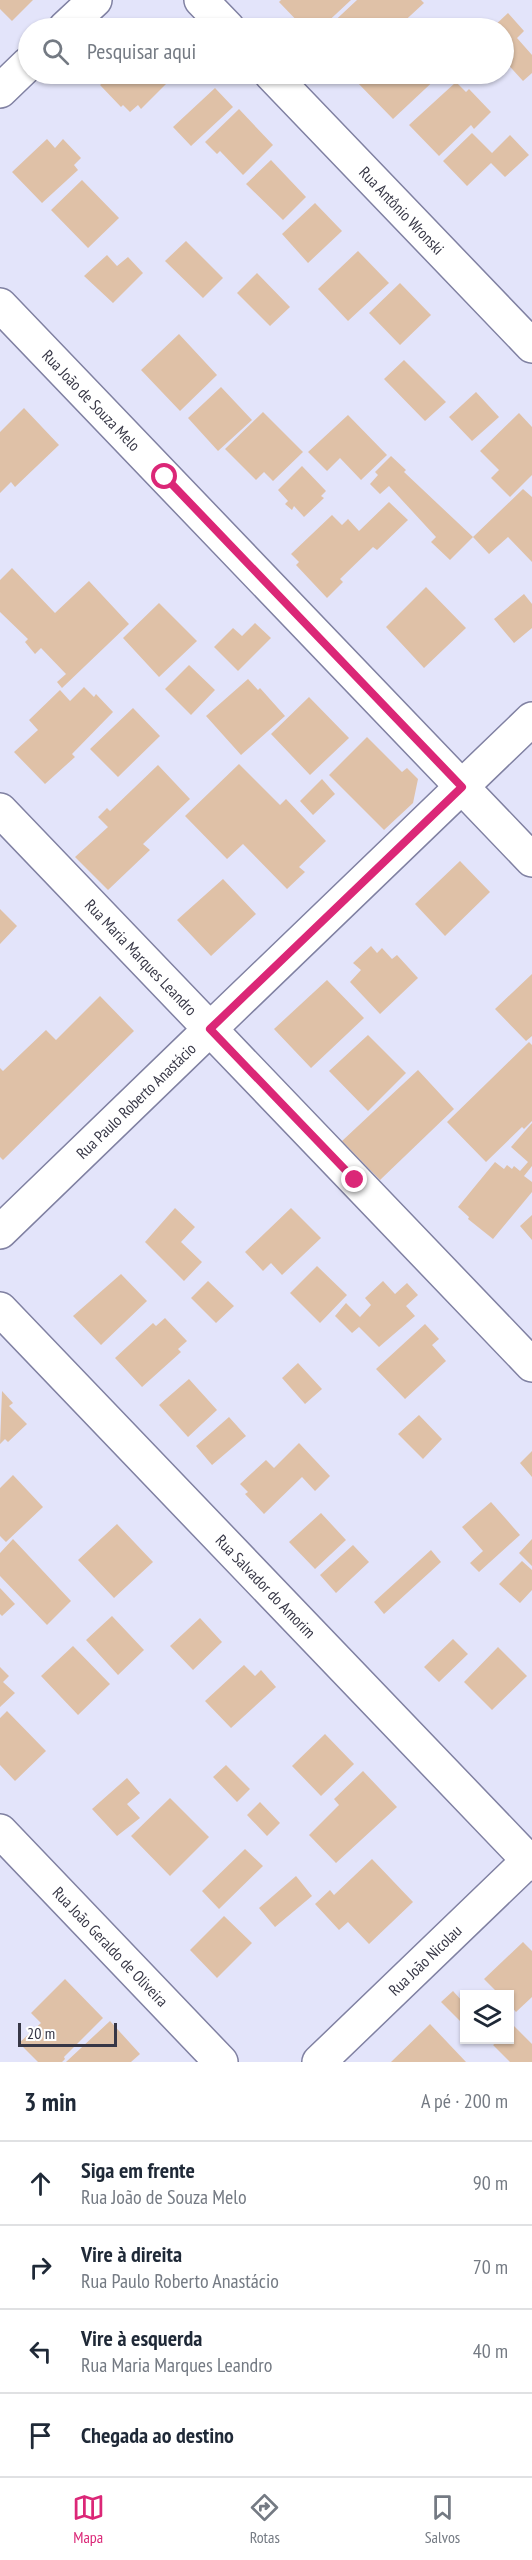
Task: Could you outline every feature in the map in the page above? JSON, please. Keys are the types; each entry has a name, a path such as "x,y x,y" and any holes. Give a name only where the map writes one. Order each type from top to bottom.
{"street":[{"path":"76,18 95,0"},
{"path":"201,0 218,18"},
{"path":"0,91 18,74"},
{"name":"Rua Antônio Wronski","path":"282,84 532,346"},
{"name":"Rua João de Souza Melo","path":"0,304 532,860"},
{"name":"Rua Paulo Roberto Anastácio","path":"0,1232 532,719"},
{"name":"Rua Maria Marques Leandro","path":"0,810 532,1365"},
{"name":"Rua Salvador do Amorim","path":"0,1309 531,1861"},
{"name":"Rua João Geraldo de Oliveira","path":"0,1831 221,2062"},
{"name":"Rua João Nicolau","path":"319,2062 531,1861"}],"building":[{"path":"0,0 33,0 12,21 0,9"},
{"path":"281,0 351,0 332,18 294,18 279,2"},
{"path":"357,0 421,0 424,3 408,18 338,18"},
{"path":"508,13 512,18 503,18"},
{"path":"514,20 524,31 517,38 532,55 532,73 523,81 514,71"},
{"path":"166,84 141,109 138,105 130,112 123,105 121,107 100,85"},
{"path":"359,84 430,84 393,119"},
{"path":"454,84 458,84 466,92 469,89 491,112 474,129 471,125 439,156 409,125"},
{"path":"215,88 233,107 191,146 173,127"},
{"path":"239,109 273,145 243,175 220,151 217,154 205,142"},
{"path":"472,133 492,153 510,135 529,155 505,177 491,163 467,186 443,161"},
{"path":"47,139 55,148 63,139 81,158 74,165 78,170 42,203 12,172"},
{"path":"271,160 306,197 283,220 246,184"},
{"path":"82,180 119,218 88,248 51,210"},
{"path":"315,203 342,231 308,263 282,234"},
{"path":"186,241 223,278 203,298 165,261"},
{"path":"358,251 389,283 348,321 318,289"},
{"path":"107,255 117,266 128,257 143,273 113,303 84,276"},
{"path":"257,273 290,307 270,326 237,293"},
{"path":"400,283 431,315 400,345 369,313"},
{"path":"179,334 217,375 180,411 141,370"},
{"path":"404,360 446,402 425,421 384,379"},
{"path":"221,387 252,420 218,451 188,418"},
{"path":"476,392 499,417 472,441 449,417"},
{"path":"24,408 59,445 15,487 11,482 0,493 0,432"},
{"path":"263,412 303,452 273,481 264,472 256,480 225,449"},
{"path":"519,413 532,427 532,475 510,497 491,478 499,470 480,451"},
{"path":"348,415 387,455 361,480 340,458 327,471 308,452"},
{"path":"391,456 406,470 404,472 473,537 450,560 431,542 436,537 389,486 380,494 370,484 378,475 375,472"},
{"path":"302,466 326,491 321,496 324,498 304,517 294,506 292,510 285,504 288,501 278,490"},
{"path":"523,489 532,497 532,562 508,537 489,554 473,537"},
{"path":"389,502 408,520 377,550 373,547 340,579 343,582 327,598 296,565 299,562 291,554 332,515 342,525 348,519 359,531"},
{"path":"12,568 55,613 89,581 129,624 62,688 57,682 66,674 41,648 35,654 25,642 28,639 0,612 0,580"},
{"path":"426,587 466,628 424,668 386,627"},
{"path":"524,594 532,604 532,628 514,643 494,619"},
{"path":"159,603 197,641 159,677 123,638"},
{"path":"255,623 271,638 238,671 214,647 233,628 242,636"},
{"path":"189,665 215,690 191,715 165,689"},
{"path":"248,679 258,690 260,688 285,716 241,755 206,716"},
{"path":"84,687 94,697 96,694 113,712 72,754 75,757 45,784 14,752 38,730 29,720 60,690 70,701"},
{"path":"309,697 349,738 310,775 271,734"},
{"path":"133,708 160,736 118,777 90,749"},
{"path":"367,737 402,772 407,768 418,779 413,803 384,830 329,775"},
{"path":"239,764 280,805 286,799 326,841 299,867 305,872 287,889 243,844 227,859 185,816"},
{"path":"158,765 190,799 143,844 150,850 108,890 75,857 108,827 98,817 107,808 110,811"},
{"path":"322,779 335,794 313,815 300,801"},
{"path":"460,861 490,892 445,936 415,904"},
{"path":"223,879 256,914 211,956 177,920"},
{"path":"0,909 17,926 0,944"},
{"path":"371,946 377,953 382,948 392,959 397,955 418,978 380,1014 350,982 361,970 353,963"},
{"path":"532,974 532,1036 526,1041 495,1009"},
{"path":"327,980 364,1018 311,1068 274,1029"},
{"path":"100,996 134,1031 3,1160 0,1157 0,1068 3,1071 46,1030 56,1040"},
{"path":"368,1035 406,1073 368,1111 329,1071"},
{"path":"529,1042 532,1045 532,1121 524,1129 522,1127 486,1162 447,1122"},
{"path":"418,1070 454,1109 380,1180 342,1141"},
{"path":"532,1123 532,1166 524,1176 532,1182 532,1192 493,1239 468,1219 469,1217 458,1207 495,1162 504,1169 507,1165 512,1169 514,1166 520,1171 528,1162 511,1147"},
{"path":"175,1208 195,1227 181,1242 202,1262 184,1281 145,1242"},
{"path":"291,1208 321,1238 282,1275 271,1263 263,1271 245,1252"},
{"path":"532,1215 532,1240 520,1226"},
{"path":"317,1266 347,1295 320,1323 290,1293"},
{"path":"121,1274 147,1301 101,1345 73,1316"},
{"path":"208,1281 234,1306 216,1323 191,1298"},
{"path":"383,1281 395,1294 407,1283 418,1295 406,1306 415,1316 379,1347 359,1327 352,1333 335,1316 346,1303 360,1317 371,1305 365,1298"},
{"path":"165,1318 187,1341 178,1349 181,1352 142,1387 115,1358 153,1323 156,1326"},
{"path":"425,1324 439,1339 432,1345 446,1361 405,1399 376,1369"},
{"path":"298,1363 322,1389 305,1404 282,1378"},
{"path":"189,1379 217,1410 188,1437 159,1405"},
{"path":"2,1391 13,1403 9,1406 27,1424 8,1442 5,1439 0,1444"},
{"path":"419,1415 442,1439 423,1459 398,1434"},
{"path":"229,1417 246,1436 212,1465 196,1446"},
{"path":"299,1443 330,1476 315,1491 302,1477 264,1514 245,1494 248,1492 240,1484 266,1460 274,1468"},
{"path":"532,1451 532,1477 520,1463"},
{"path":"13,1475 43,1507 6,1542 0,1536 0,1488"},
{"path":"491,1502 520,1535 479,1572 470,1563 483,1551 462,1527"},
{"path":"321,1513 346,1540 315,1569 289,1542"},
{"path":"117,1524 153,1562 114,1598 78,1560"},
{"path":"13,1539 71,1601 47,1625 0,1576 0,1553"},
{"path":"532,1539 532,1566 519,1553"},
{"path":"353,1545 369,1562 336,1593 320,1575"},
{"path":"431,1550 441,1562 384,1614 374,1602"},
{"path":"522,1561 532,1570 532,1590 520,1603 499,1584"},
{"path":"0,1588 15,1604 2,1616 0,1614"},
{"path":"112,1616 144,1650 118,1675 86,1640"},
{"path":"200,1618 222,1642 193,1670 170,1646"},
{"path":"453,1639 468,1654 439,1682 424,1667"},
{"path":"73,1646 110,1684 78,1715 41,1676"},
{"path":"498,1647 527,1676 492,1710 464,1682"},
{"path":"244,1665 255,1676 261,1670 276,1687 231,1728 205,1701"},
{"path":"0,1667 9,1676 3,1682 15,1693 0,1707"},
{"path":"7,1711 46,1751 15,1781 0,1765 0,1718"},
{"path":"325,1734 354,1764 321,1796 292,1766"},
{"path":"226,1765 250,1789 237,1802 213,1777"},
{"path":"363,1771 397,1807 336,1863 309,1835 339,1805 334,1799"},
{"path":"127,1778 140,1793 127,1804 140,1818 117,1836 92,1809"},
{"path":"170,1798 209,1837 170,1876 131,1836"},
{"path":"260,1802 280,1823 267,1836 247,1815"},
{"path":"245,1849 263,1866 219,1909 202,1891"},
{"path":"372,1859 413,1902 369,1944 348,1922 339,1930 315,1904 330,1890 334,1895"},
{"path":"296,1876 312,1896 275,1927 259,1908"},
{"path":"224,1916 252,1943 217,1978 190,1950"},
{"path":"523,1942 532,1951 532,1997 516,2012 514,1990 495,1990 484,1979"},
{"path":"65,1979 103,2018 64,2057 62,2062 38,2062 19,2043 41,2023 31,2013"},
{"path":"453,1991 460,1999 460,2021 441,2002"},
{"path":"110,2021 140,2054 131,2062 66,2062"},
{"path":"430,2024 466,2062 391,2062"},
{"path":"514,2026 532,2044 532,2062 510,2062 493,2045 514,2044"}],"route":[{"path":"165,477 462,787 210,1029 355,1180"}]}
